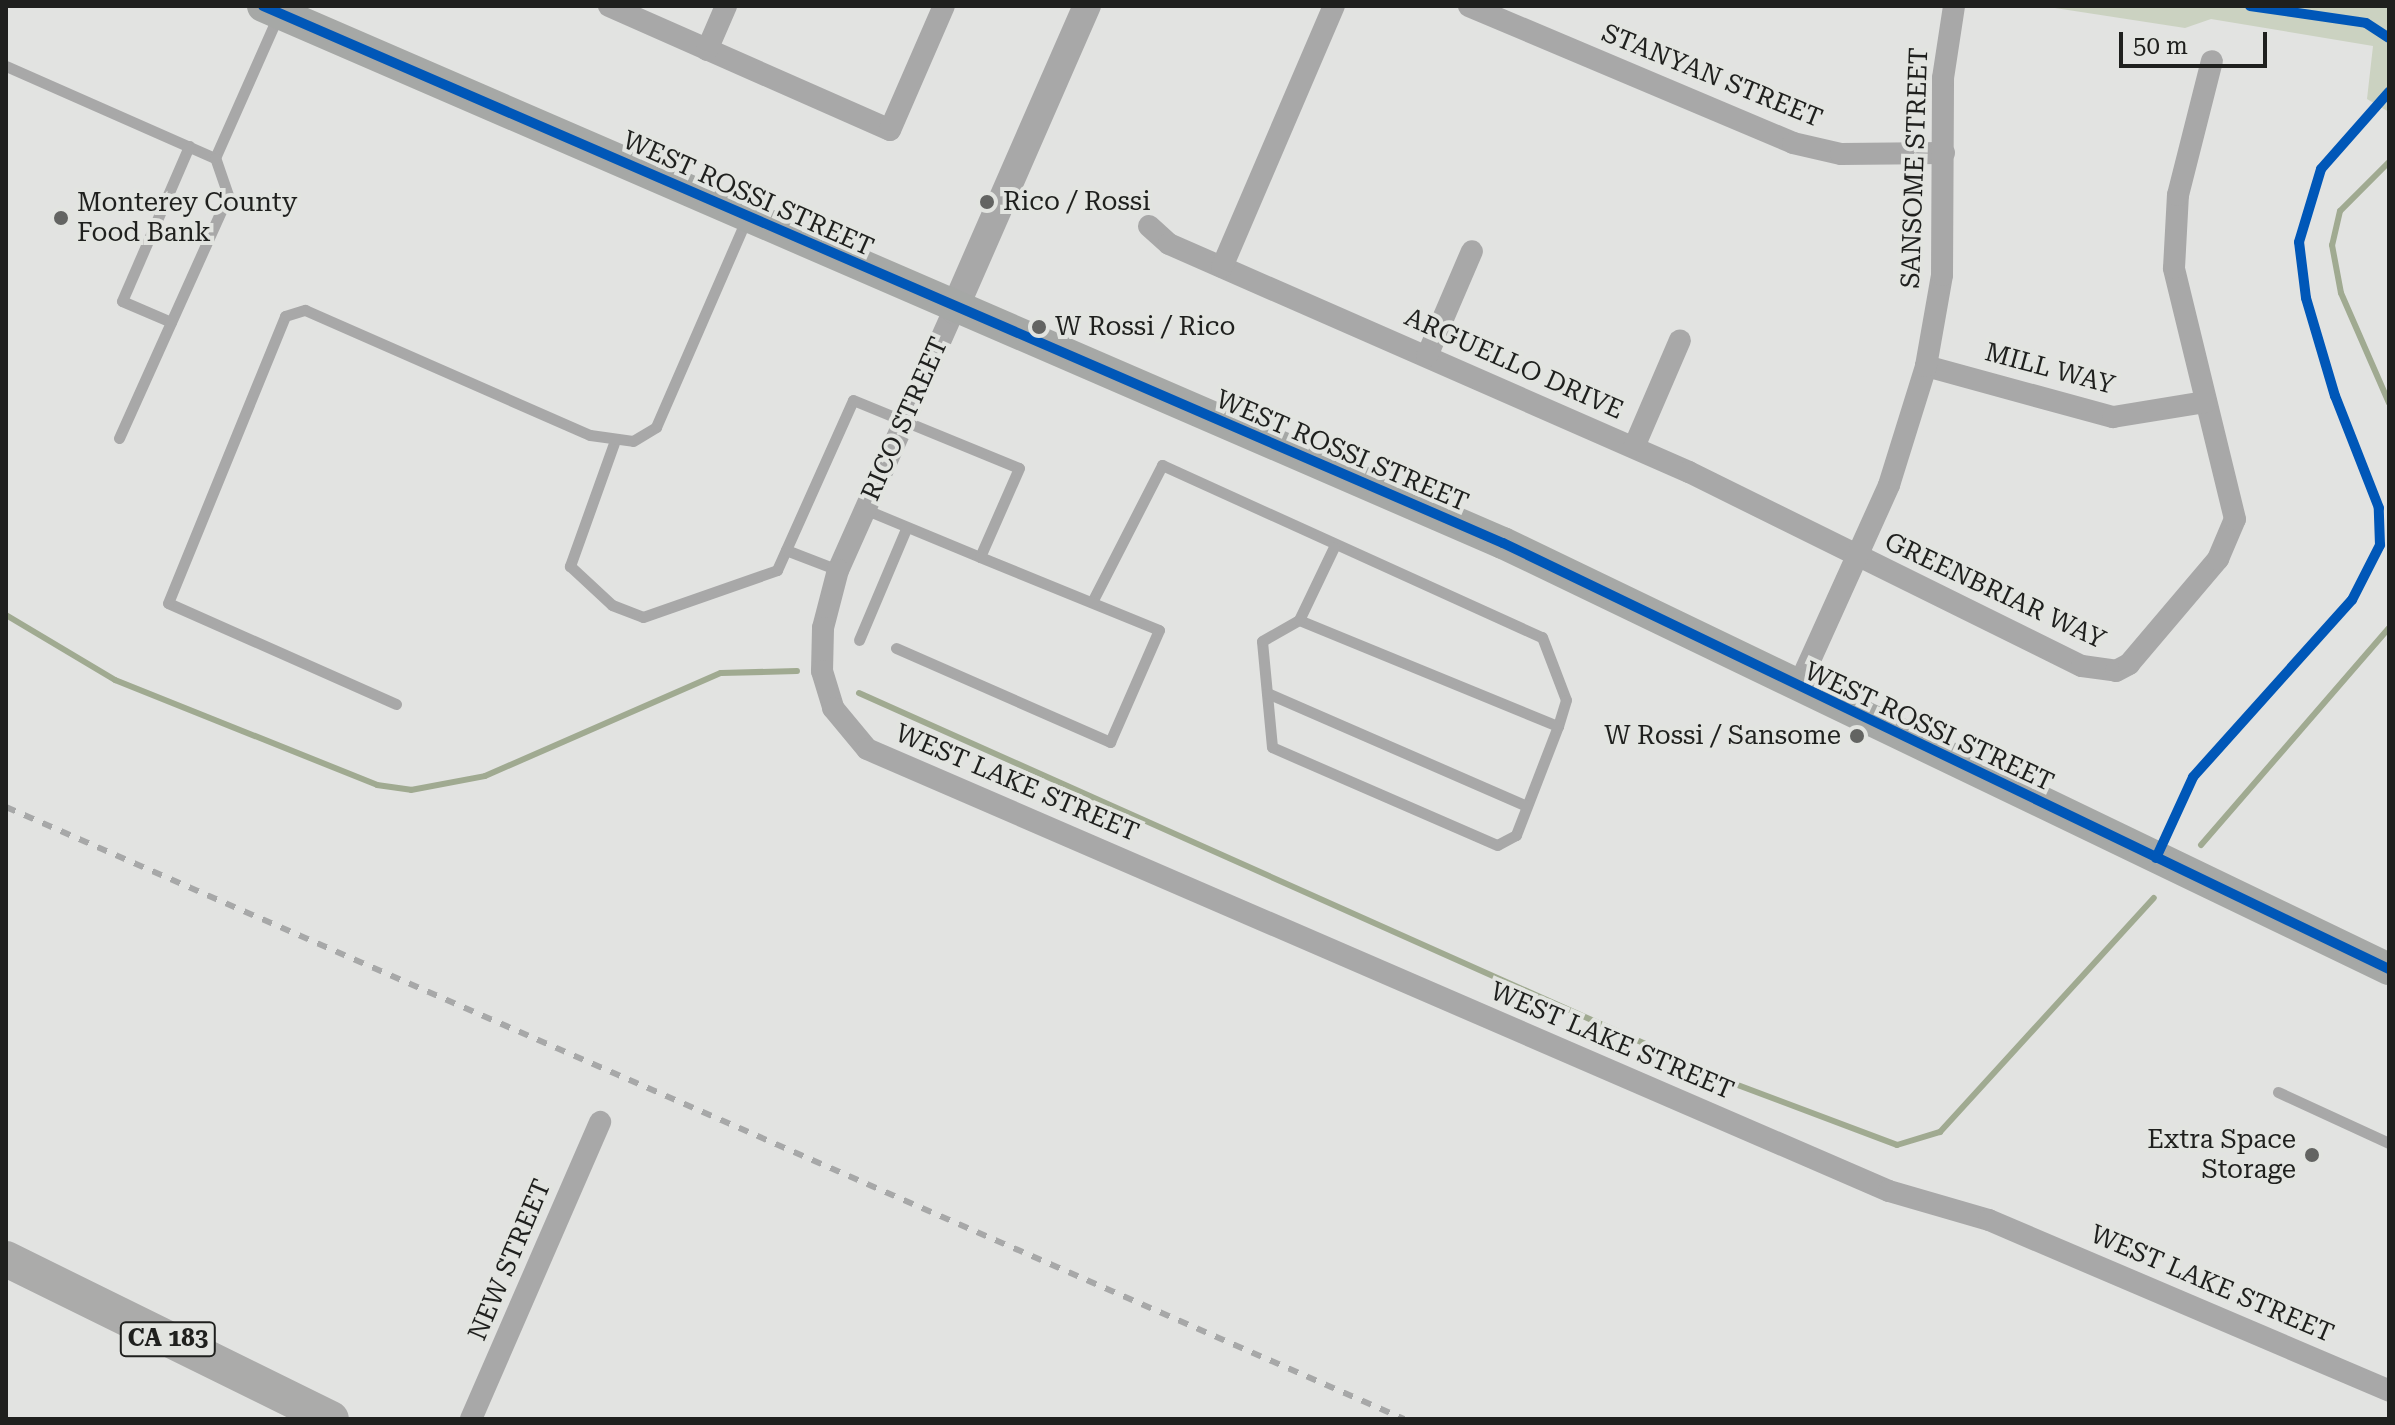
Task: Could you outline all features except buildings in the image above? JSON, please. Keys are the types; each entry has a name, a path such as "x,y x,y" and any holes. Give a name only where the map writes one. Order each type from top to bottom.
{"main road":[{"name":"WEST ROSSI STREET","path":"274,9 954,310 1503,543 1797,689 2389,969"},
{"name":"CA 183","path":"6,1259 331,1419"}],"street":[{"path":"609,6 890,130 944,6"},
{"path":"707,50 726,6"},
{"name":"RICO STREET","path":"833,708 822,671 823,628 838,570 1087,6"},
{"path":"1222,267 1334,6"},
{"name":"STANYAN STREET","path":"1469,6 1793,143 1841,154 1944,153"},
{"name":"SANSOME STREET","path":"1797,689 1901,453 1926,366 1942,275 1943,69 1954,6"},
{"name":"GREENBRIAR WAY","path":"1857,557 2082,666 2123,668 2218,559 2233,529 2232,484 2179,310 2174,241 2212,61"},
{"name":"ARGUELLO DRIVE","path":"1149,226 1169,244 1634,447 1857,557"},
{"path":"1427,356 1472,251"},
{"path":"1634,447 1680,340"},
{"name":"MILL WAY","path":"1926,366 2113,417 2206,402"},
{"name":"WEST LAKE STREET","path":"833,708 867,749 1889,1191 1989,1220 2389,1391"},
{"name":"NEW STREET","path":"471,1419 600,1122"}],"lane":[{"path":"119,438 228,195 215,158 274,9"},
{"path":"6,66 215,158"},
{"path":"171,322 122,301 189,146"},
{"path":"396,704 168,603 285,316 305,310 614,443 656,427 747,217"},
{"path":"614,443 570,558 584,584 612,605 643,617 662,613 777,570 853,400 1019,468 980,557"},
{"path":"1092,602 1162,465 1334,547 1542,637 1566,700 1516,835 1497,845 1272,747 1262,641 1299,620 1334,547"},
{"path":"864,509 906,529 1159,630 1110,742 896,648"},
{"path":"859,640 906,529"},
{"path":"786,550 838,570"},
{"path":"1299,620 1558,726"},
{"path":"1267,693 1527,806"},
{"path":"2278,1092 2389,1143"}],"green space":[{"path":"2042,6 2389,6 2389,112 2367,99 2373,46 2211,19 2185,28"}],"waterway":[{"path":"2389,162 2340,211 2332,245 2341,293 2389,403"},
{"path":"6,615 115,680 377,785 411,790 485,776 721,673 797,671"},
{"path":"2201,845 2389,628"},
{"path":"859,693 1735,1084 1897,1145 1940,1132 2154,898"}],"railway":[{"path":"6,807 1404,1419"}],"cycle path":[{"path":"263,6 1503,543 2389,969"},
{"path":"2250,6 2366,23 2389,38"},
{"path":"2156,858 2193,777 2352,600 2380,545 2379,508 2335,396 2306,298 2299,242 2321,169 2389,92"}],"place":[{"name":"Rico / Rossi","path":"987,202"},
{"name":"Monterey County Food Bank","path":"61,218"},
{"name":"W Rossi / Rico","path":"1039,327"},
{"name":"W Rossi / Sansome","path":"1857,736"},
{"name":"Extra Space Storage","path":"2312,1155"}]}
